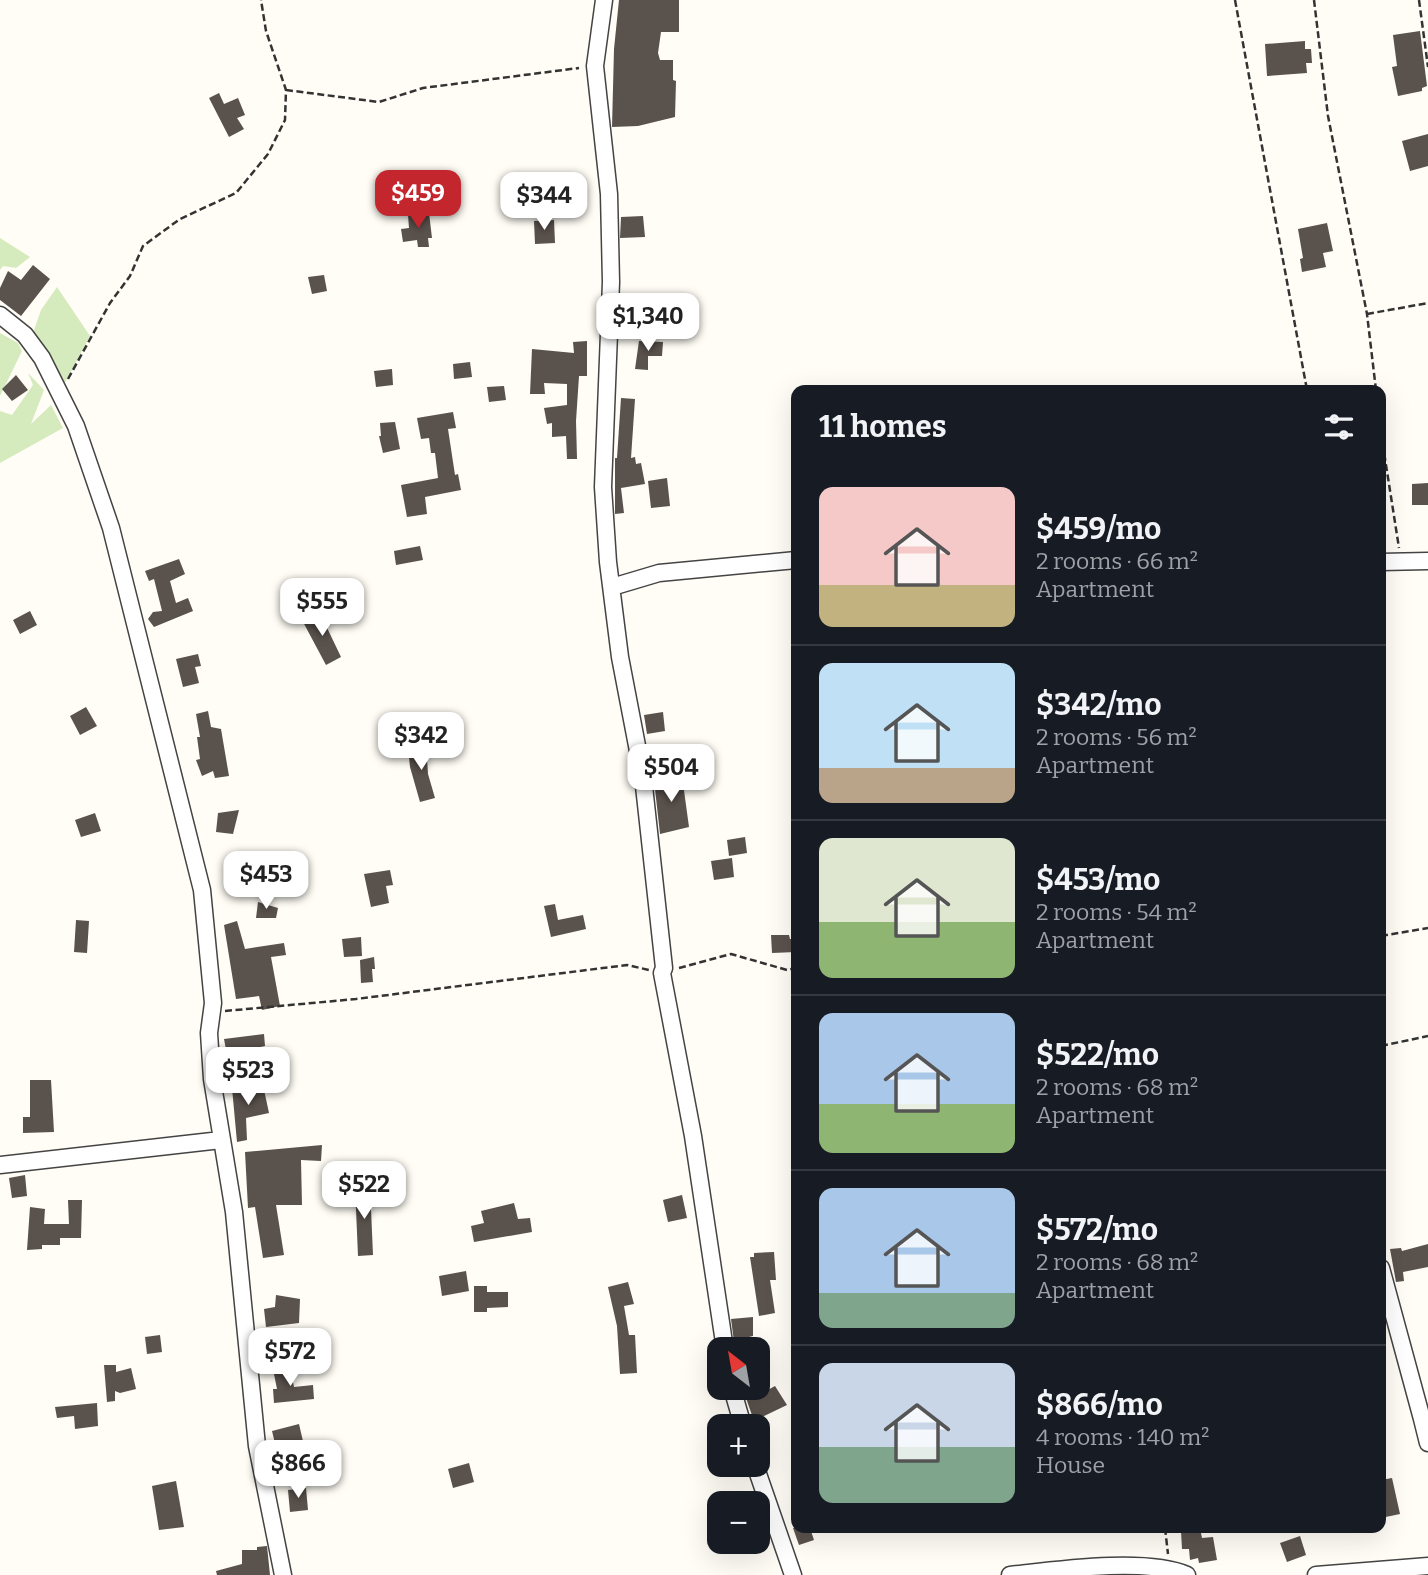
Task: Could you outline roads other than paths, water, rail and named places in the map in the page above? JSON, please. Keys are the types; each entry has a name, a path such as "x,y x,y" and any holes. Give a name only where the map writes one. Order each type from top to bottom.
{"street":[{"path":"604,0 595,66 609,194 611,282 603,487 608,562 620,657 643,777 664,968 662,973 693,1136 723,1337"},
{"path":"0,315 25,335 42,358 75,426 111,528 191,841 202,890 211,972 209,1033 212,1079 234,1212 257,1446 283,1575"},
{"path":"612,587 659,573 791,560"},
{"path":"1386,562 1428,561"},
{"path":"0,1165 143,1146 221,1140"},
{"path":"1386,1285 1425,1419 1428,1443"},
{"path":"759,1477 793,1575"},
{"path":"1316,1575 1428,1566"},
{"path":"1010,1575 1048,1570 1170,1567 1187,1575"}]}
